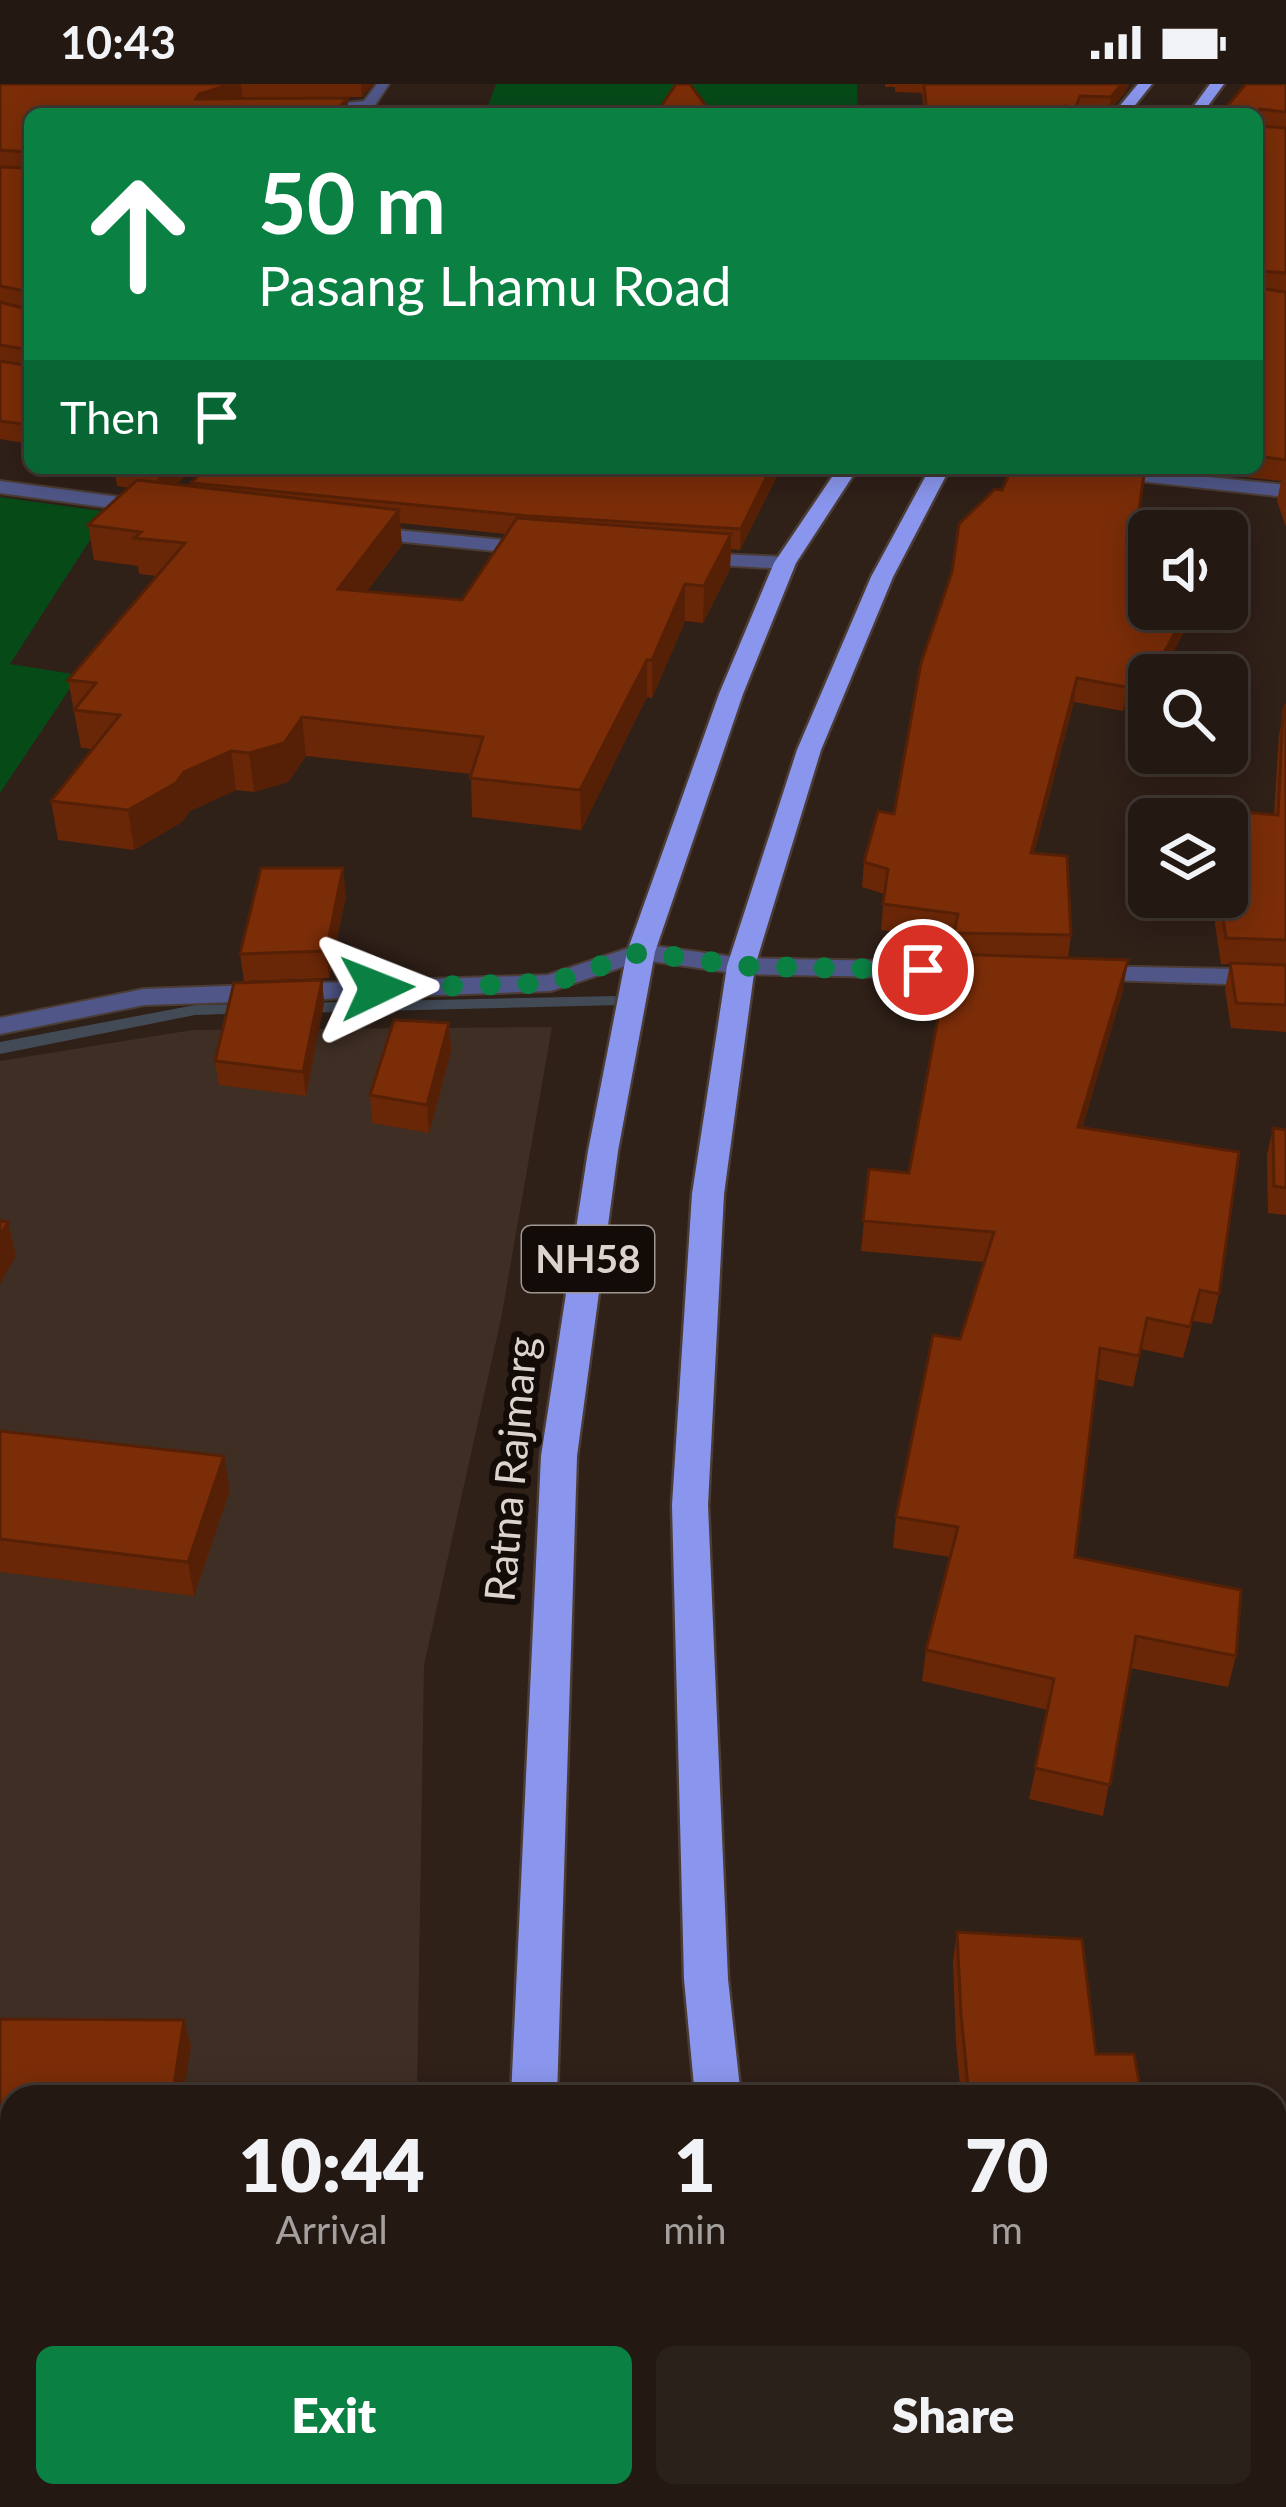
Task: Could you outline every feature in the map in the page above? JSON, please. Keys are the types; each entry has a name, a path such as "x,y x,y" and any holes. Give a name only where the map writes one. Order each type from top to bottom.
{"highway":[{"path":"1125,108 1145,84"},
{"name":"Ratna Rajmarg","path":"534,2085 559,1456 603,1151 641,952 731,694 785,562 844,474"},
{"name":"NH58","path":"717,2085 706,1979 689,1504 708,1194 741,966 809,750 882,577 937,474"}],"street":[{"path":"299,108 368,105 383,84"},
{"path":"1127,474 1286,490"},
{"path":"0,487 169,510"},
{"path":"350,531 553,551"},
{"path":"668,558 785,562"},
{"path":"0,1026 144,997 551,983 641,952 741,966 1002,972"},
{"path":"1073,973 1286,978"}],"shaded area":[{"path":"552,1027 501,1319 424,1665 417,2085 0,2085 0,1061 192,1030"}],"green space":[{"path":"496,84 857,84 858,108 487,108"},
{"path":"0,497 108,512 10,664 79,675 0,793"}],"building":[{"path":"0,84 232,84 196,99 348,98 338,108 24,108 24,152 0,150"},
{"path":"676,84 690,84 708,108 660,108"},
{"path":"924,84 1122,84 1111,97 1080,96 1076,107 926,108"},
{"path":"1246,84 1286,84 1286,112 1225,108"},
{"path":"1263,126 1286,128 1286,273 1263,271"},
{"path":"0,167 24,168 24,291 0,286"},
{"path":"1263,289 1286,292 1286,460 1263,457"},
{"path":"0,302 24,308 24,349 0,345"},
{"path":"0,361 24,365 24,424 0,421"},
{"path":"200,474 768,474 741,529 529,516 191,483"},
{"path":"1009,474 1144,474 1139,510 1128,510 1128,630 1177,630 1163,654 1128,654 1126,687 1077,678 1031,853 1067,856 1071,935 954,933 958,914 883,904 888,869 864,862 878,811 894,814 921,663 952,572 959,524 995,489 1002,490"},
{"path":"137,480 399,510 338,589 462,600 517,518 731,534 704,586 685,584 652,660 647,660 580,790 470,778 483,737 302,717 284,743 249,753 231,751 184,772 176,783 128,810 51,801 120,715 74,710 96,683 68,680 185,543 134,538 141,532 88,525"},
{"path":"1286,704 1286,940 1226,938 1223,918 1248,918 1248,812 1278,815"},
{"path":"261,868 343,868 326,951 240,954"},
{"path":"950,954 1128,960 1078,1127 1239,1152 1219,1294 1200,1290 1190,1327 1147,1318 1139,1356 1100,1348 1075,1557 1241,1590 1236,1656 1136,1636 1110,1785 1035,1768 1054,1679 926,1650 958,1527 896,1517 933,1335 960,1339 994,1232 863,1221 869,1169 909,1173"},
{"path":"1230,963 1286,965 1286,1005 1236,1003"},
{"path":"322,980 303,1072 215,1061 234,983"},
{"path":"394,1020 449,1023 427,1105 370,1095"},
{"path":"1273,1128 1286,1130 1286,1188 1274,1186"},
{"path":"0,1431 224,1456 188,1562 0,1539"},
{"path":"957,1932 1082,1939 1096,2054 1134,2054 1140,2085 968,2085"},
{"path":"0,2019 184,2020 174,2085 0,2085"}],"waterway":[{"path":"298,1008 615,1001"},
{"path":"0,1048 195,1010 254,1009"}],"route":[{"path":"377,988 551,983 641,952 741,966 923,970"}]}
